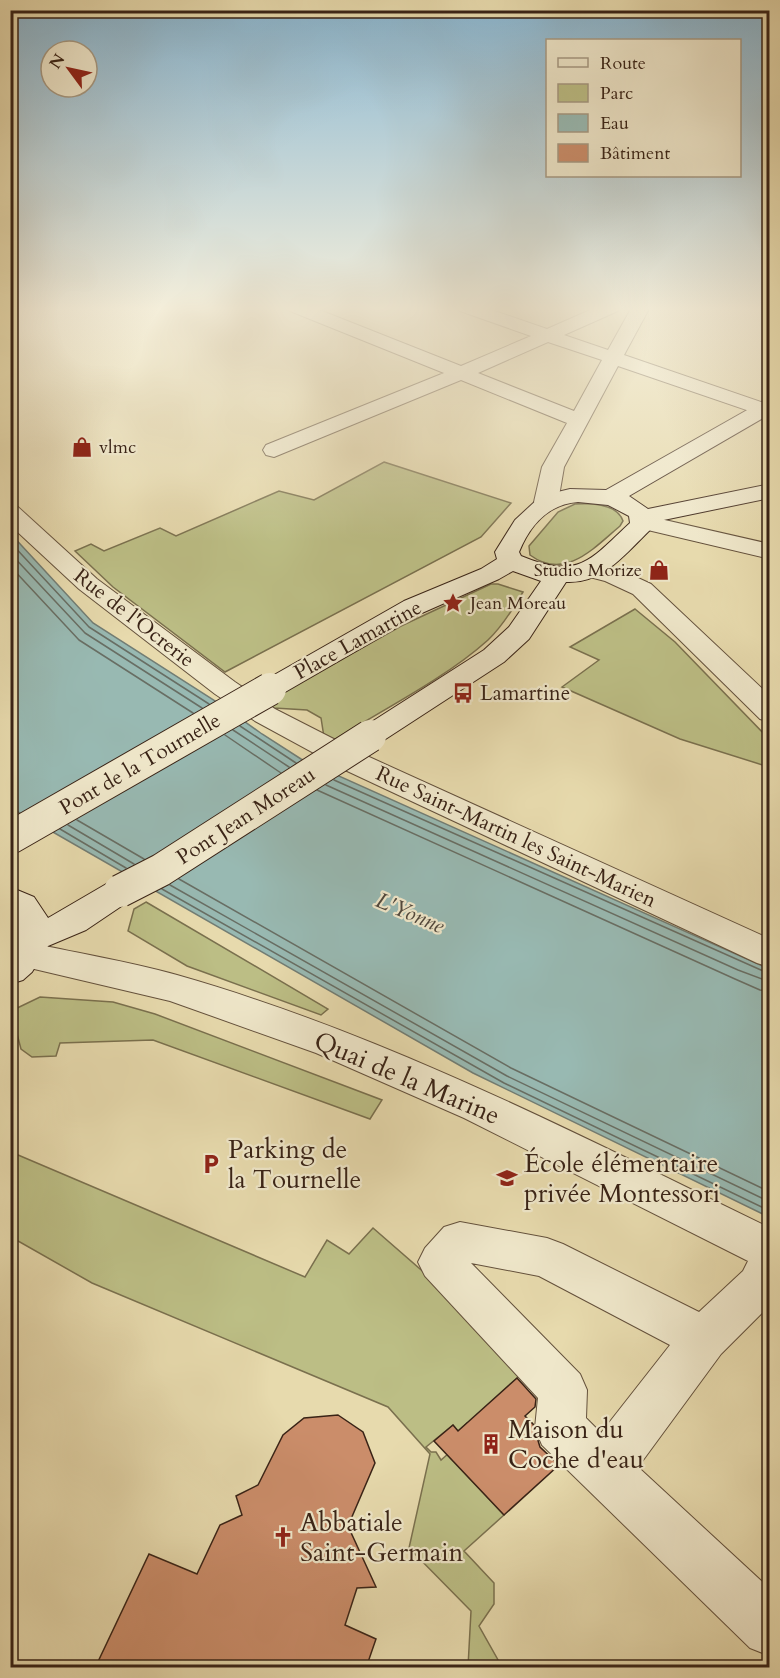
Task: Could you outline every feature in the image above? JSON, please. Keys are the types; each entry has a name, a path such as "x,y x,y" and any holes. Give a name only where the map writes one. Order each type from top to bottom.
{"street":[{"path":"274,450 430,385"},
{"path":"480,385 579,420"},
{"path":"546,502 553,467 598,385"},
{"path":"695,385 767,409"},
{"path":"609,498 767,409"},
{"path":"553,467 578,495"},
{"path":"643,519 770,491"},
{"path":"643,519 638,530 591,570 575,574 558,575 524,568 511,561 507,552 510,542 546,502 560,497 578,495 609,498 634,508 643,519 770,552"},
{"path":"709,504 702,516 704,525 711,532 733,542"},
{"name":"Rue de l'Ocrerie","path":"10,512 88,584 215,681 267,702"},
{"name":"Place Lamartine","path":"267,702 413,607 490,574 511,561"},
{"path":"591,570 614,576 642,589 770,713"},
{"name":"Pont Jean Moreau","path":"24,955 120,891 162,870 494,656 519,633 558,575"},
{"name":"Pont de la Tournelle","path":"10,838 267,702"},
{"name":"Rue Saint-Martin les Saint-Marien","path":"267,702 356,763 770,954"},
{"path":"10,899 28,912 34,924 24,955"},
{"name":"Quai de la Marine","path":"24,955 176,989 360,1054 482,1108 770,1250"},
{"path":"704,1339 547,1258 460,1241 441,1262 562,1390 560,1428 770,1628"},
{"path":"604,1470 704,1339 759,1285 770,1262"}],"green space":[{"path":"384,462 511,503 481,537 225,672 113,587 75,551 91,544 104,551 160,528 176,536 279,491 314,500"},
{"path":"575,504 609,507 620,515 623,521 589,552 567,563 555,565 530,555 529,546 558,512"},
{"path":"491,584 523,592 503,624 488,640 453,668 413,694 332,741 324,737 321,718 307,710 274,708 264,703 401,626"},
{"path":"635,609 675,642 769,739 769,767 680,739 562,687 599,660 570,647"},
{"path":"146,902 328,1009 321,1015 187,966 128,931 134,909"},
{"path":"40,997 113,1002 155,1014 382,1100 370,1119 153,1040 60,1043 56,1056 32,1057 21,1049 11,1011"},
{"path":"11,1152 305,1277 327,1240 349,1254 373,1228 435,1282 524,1372 491,1402 487,1442 467,1423 458,1431 453,1425 426,1447 431,1452 436,1452 441,1460 449,1453 459,1467 504,1515 464,1551 494,1583 494,1604 479,1626 502,1667 468,1667 471,1611 409,1548 430,1454 388,1407 92,1283 11,1237"}],"water":[{"name":"L'Yonne","path":"10,533 93,623 301,759 769,969 769,1217 473,1073 11,808"}],"building":[{"name":"Maison du Coche d'eau","path":"517,1378 536,1399 535,1407 525,1416 533,1424 540,1447 559,1465 504,1515 434,1441 453,1425 458,1431"},
{"name":"Abbatiale Saint-Germain","path":"338,1415 363,1432 375,1463 348,1526 376,1587 357,1588 345,1625 376,1639 366,1668 95,1668 149,1554 197,1574 220,1525 242,1515 236,1496 258,1485 283,1435 304,1418"}],"place":[{"name":"vlmc","path":"82,447"},
{"name":"Studio Morize","path":"659,570"},
{"name":"Jean Moreau","path":"453,603"},
{"name":"Lamartine","path":"463,693"},
{"name":"Parking de la Tournelle","path":"211,1164"},
{"name":"École élémentaire privée Montessori","path":"507,1178"},
{"name":"Maison du Coche d'eau","path":"491,1444"},
{"name":"Abbatiale Saint-Germain","path":"283,1537"}]}
